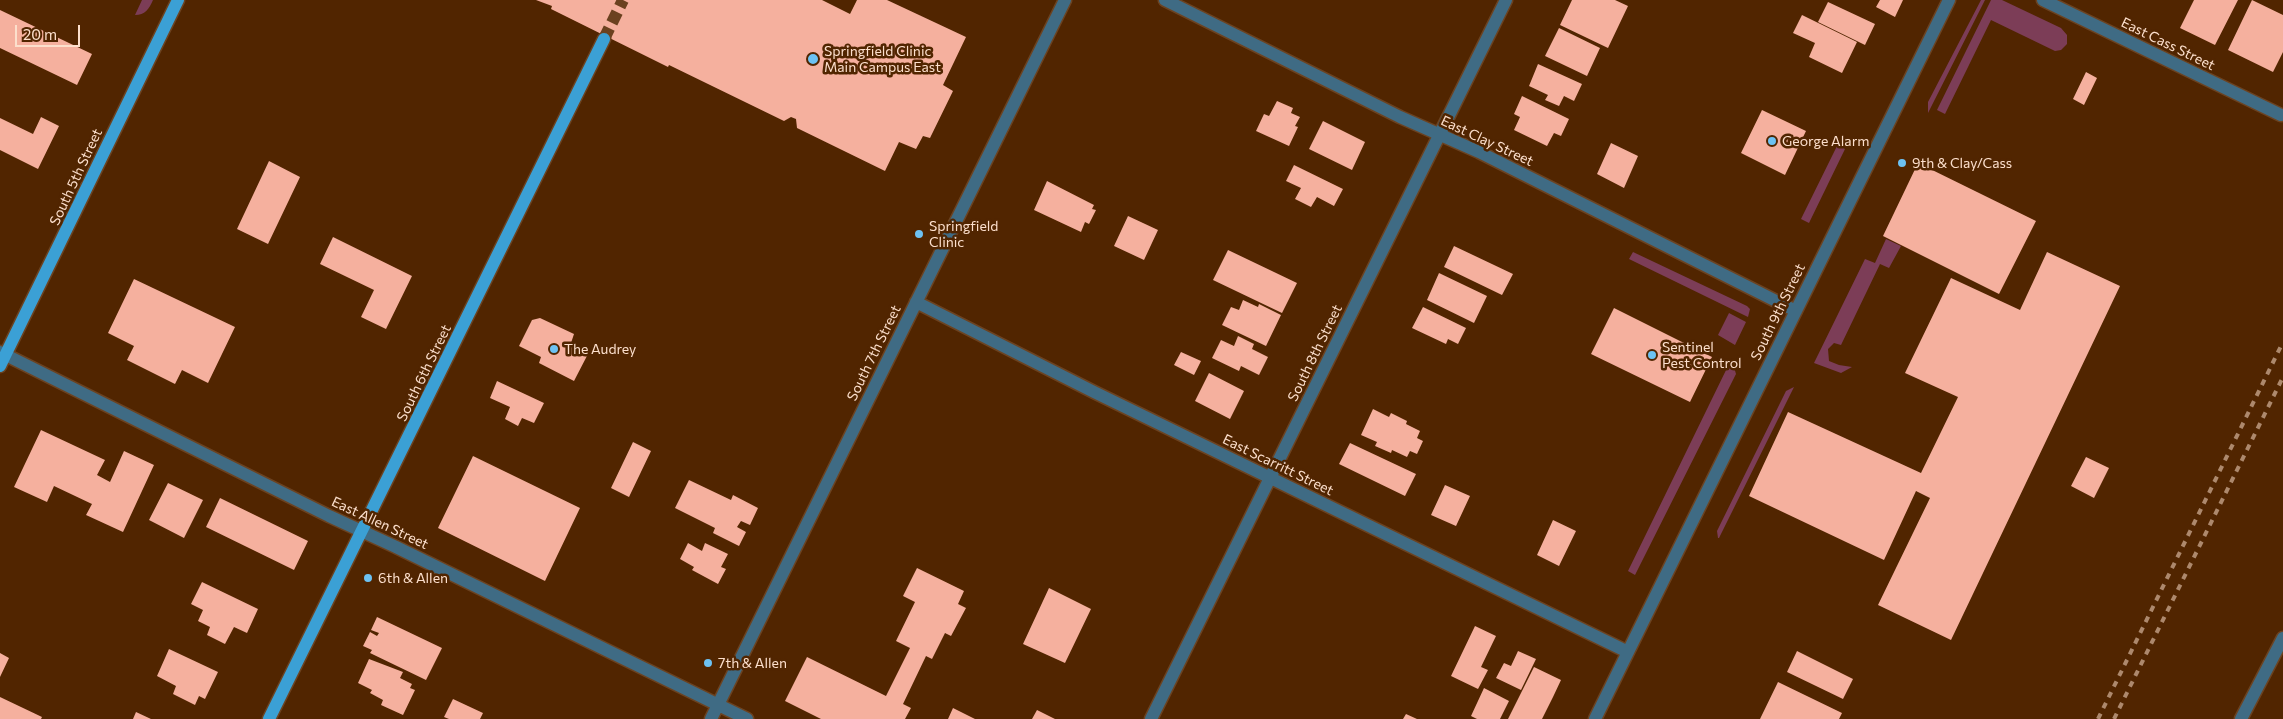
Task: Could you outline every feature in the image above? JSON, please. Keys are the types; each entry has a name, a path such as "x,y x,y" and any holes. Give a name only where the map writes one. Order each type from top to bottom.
{"main road":[{"name":"South 5th Street","path":"2,358 178,0"},
{"name":"South 6th Street","path":"269,719 604,39"}],"street":[{"name":"South 7th Street","path":"711,719 1065,0"},
{"name":"East Clay Street","path":"1165,0 1400,117 1479,152 1796,311"},
{"name":"South 8th Street","path":"1152,719 1506,0"},
{"name":"South 9th Street","path":"1595,719 1949,0"},
{"name":"East Cass Street","path":"2043,0 2281,115"},
{"name":"East Scarritt Street","path":"916,302 1270,478 1628,652"},
{"name":"East Allen Street","path":"2,358 747,719"},
{"path":"2241,719 2283,638"}],"shaded area":[{"path":"142,0 153,0 146,11 135,15"},
{"path":"1981,0 1985,0 1928,113 1928,102"},
{"path":"1991,0 2002,0 2061,28 2067,35 2067,44 2061,50 2055,51 1991,20 1945,114 1937,110"},
{"path":"1838,144 1845,149 1809,223 1801,219"},
{"path":"1886,239 1901,246 1889,268 1880,264 1841,345 1834,343 1828,349 1829,361 1852,367 1841,373 1814,363 1865,259 1875,263"},
{"path":"1633,252 1747,306 1750,309 1748,317 1629,259"},
{"path":"1729,313 1746,322 1735,345 1718,335"},
{"path":"1729,364 1734,367 1736,374 1635,575 1628,571"},
{"path":"1794,387 1718,538 1717,531 1786,391"}],"building":[{"path":"536,0 822,0 850,14 857,0 887,0 966,37 943,85 953,91 930,138 923,136 916,149 899,142 885,171 797,128 796,119 791,117 784,121 669,65 668,67 551,9 552,6"},
{"path":"1572,0 1615,0 1628,6 1608,48 1560,25"},
{"path":"1880,0 1903,0 1895,17 1876,7"},
{"path":"2194,0 2238,0 2215,45 2180,28"},
{"path":"2252,0 2283,15 2283,52 2273,72 2228,50"},
{"path":"1828,2 1875,24 1865,45 1818,22"},
{"path":"0,10 92,54 77,85 0,48"},
{"path":"1802,15 1857,42 1842,73 1809,57 1815,43 1793,33"},
{"path":"1559,28 1600,48 1587,76 1545,56"},
{"path":"1538,64 1582,84 1574,101 1564,96 1559,106 1545,100 1548,95 1529,86"},
{"path":"2086,72 2097,78 2084,105 2073,99"},
{"path":"1522,96 1569,119 1561,136 1554,133 1547,146 1514,130 1520,117 1514,114"},
{"path":"1277,101 1293,108 1291,113 1300,117 1295,126 1298,127 1289,146 1256,131 1264,114 1269,116"},
{"path":"1762,110 1806,131 1785,175 1741,153"},
{"path":"41,117 59,126 38,169 0,150 0,118 33,134"},
{"path":"1323,121 1365,142 1352,170 1309,149"},
{"path":"1611,143 1638,156 1624,188 1597,174"},
{"path":"269,161 300,177 268,244 237,229"},
{"path":"1918,163 2036,221 1999,294 1883,236"},
{"path":"1294,165 1343,189 1334,206 1317,197 1311,207 1295,199 1301,188 1286,181"},
{"path":"1047,181 1094,205 1092,209 1096,210 1089,224 1085,222 1081,232 1034,210"},
{"path":"1128,216 1158,230 1144,260 1114,246"},
{"path":"333,237 412,276 386,329 361,317 374,290 320,264"},
{"path":"1454,246 1513,274 1502,295 1444,267"},
{"path":"1228,250 1297,283 1282,313 1213,280"},
{"path":"2047,252 2120,286 1951,640 1878,605 1930,498 1916,491 1884,560 1749,496 1788,412 1921,473 1958,397 1905,373 1951,278 2020,310"},
{"path":"1439,273 1487,296 1474,323 1427,300"},
{"path":"134,279 235,327 208,383 182,370 175,384 127,360 134,346 108,333"},
{"path":"1243,300 1258,307 1259,304 1281,315 1266,346 1222,325 1231,307 1239,310"},
{"path":"1423,307 1466,328 1458,344 1448,339 1446,344 1412,328"},
{"path":"1614,308 1712,357 1690,402 1591,354"},
{"name":"The Audrey","path":"540,318 574,334 571,343 589,352 574,381 539,363 541,357 519,346 532,320"},
{"path":"1238,336 1254,344 1252,349 1268,357 1259,375 1241,366 1239,371 1212,358 1221,340 1234,346"},
{"path":"1181,352 1201,361 1194,375 1174,365"},
{"path":"1209,373 1244,391 1230,419 1195,401"},
{"path":"497,381 544,403 534,423 522,418 518,426 505,419 510,407 490,398"},
{"path":"1373,409 1389,417 1391,413 1407,421 1406,424 1420,431 1417,438 1423,441 1417,454 1410,451 1407,457 1392,450 1391,453 1375,446 1377,442 1361,435"},
{"path":"41,430 105,460 97,475 110,482 124,451 154,465 123,532 86,515 92,504 54,486 47,502 14,487"},
{"path":"633,442 651,451 629,497 611,488"},
{"path":"1350,443 1416,474 1405,496 1339,464"},
{"path":"473,456 580,508 545,581 438,528"},
{"path":"2086,457 2109,468 2094,498 2071,486"},
{"path":"689,480 731,500 733,495 758,508 750,525 741,521 737,527 746,532 739,546 713,533 715,528 675,508"},
{"path":"168,483 203,500 184,538 149,520"},
{"path":"1445,485 1470,496 1456,526 1431,515"},
{"path":"220,498 308,541 294,570 206,527"},
{"path":"1553,520 1576,531 1559,566 1537,555"},
{"path":"688,543 702,551 705,543 728,554 721,567 726,569 718,584 692,570 694,567 680,559"},
{"path":"917,568 964,591 958,604 966,608 951,636 945,633 932,659 926,656 903,704 911,708 905,719 821,719 785,701 807,657 886,696 910,648 896,641 915,602 903,596"},
{"path":"202,582 258,609 247,633 234,627 225,644 207,635 210,627 198,621 203,610 191,604"},
{"path":"1049,588 1091,609 1065,663 1023,644"},
{"path":"377,617 442,648 426,680 370,653 372,650 363,646 370,632 377,636 379,633 371,630"},
{"path":"1475,626 1496,636 1481,667 1488,670 1478,689 1451,676"},
{"path":"169,649 218,672 205,699 199,696 195,705 173,694 176,686 157,676"},
{"path":"1518,651 1536,659 1521,690 1496,678 1504,663 1511,666"},
{"path":"1797,651 1853,679 1843,699 1787,672"},
{"path":"0,653 9,658 0,677"},
{"path":"369,659 403,672 400,678 412,684 410,688 415,690 403,715 381,705 383,700 370,693 372,690 358,683"},
{"path":"1534,667 1561,680 1542,719 1508,719"},
{"path":"1778,682 1842,713 1839,719 1760,719"},
{"path":"1484,688 1509,701 1500,719 1477,719 1471,716"},
{"path":"0,697 42,717 41,719 0,719"},
{"path":"453,699 483,713 480,719 449,719 444,717"},
{"path":"953,708 975,719 948,719"},
{"path":"1037,710 1055,719 1032,719"},
{"path":"136,712 151,719 133,719"},
{"path":"1406,714 1417,719 1403,719"}],"tunnel":[{"path":"604,39 623,0"}],"railway":[{"path":"2098,719 2283,342"},
{"path":"2114,719 2283,377"}],"place":[{"name":"Springfield Clinic Main Campus East","path":"813,59"},
{"name":"George Alarm","path":"1772,141"},
{"name":"9th & Clay/Cass","path":"1902,163"},
{"name":"Springfield Clinic","path":"919,234"},
{"name":"The Audrey","path":"554,349"},
{"name":"Sentinel Pest Control","path":"1652,355"},
{"name":"6th & Allen","path":"368,578"},
{"name":"7th & Allen","path":"708,663"}]}
